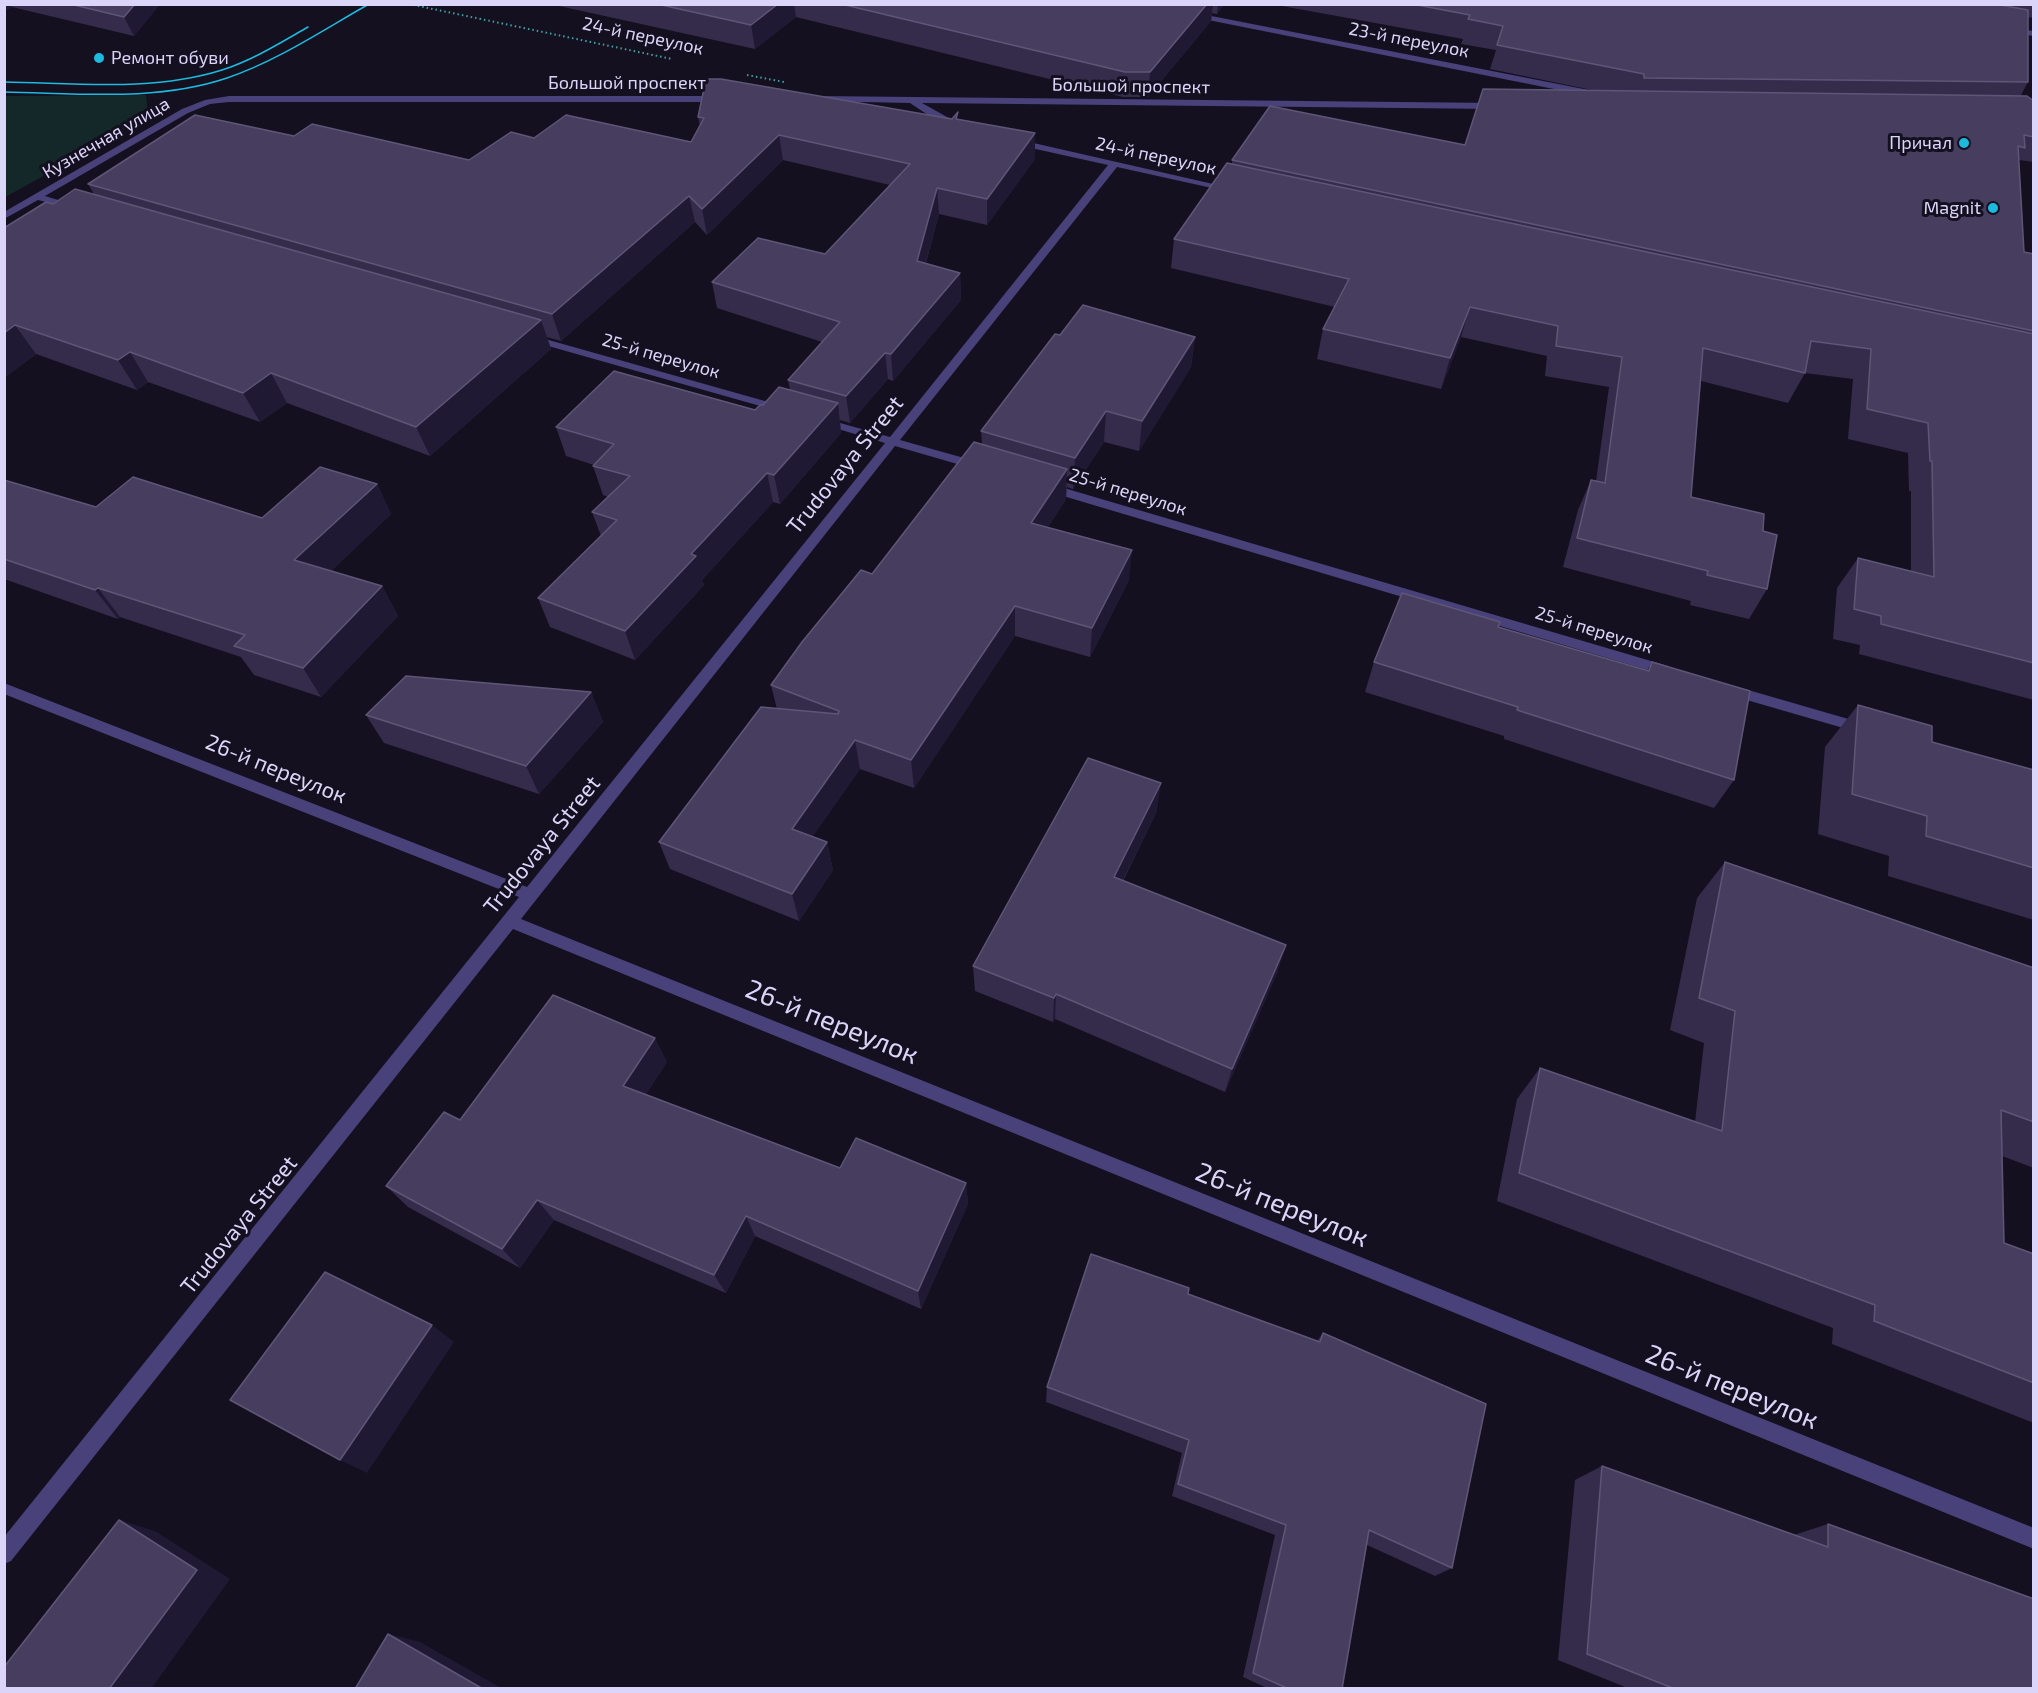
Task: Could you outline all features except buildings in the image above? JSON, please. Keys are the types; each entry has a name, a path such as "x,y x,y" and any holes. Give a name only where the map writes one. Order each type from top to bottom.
{"street":[{"name":"23-й переулок","path":"1179,11 1609,97"},
{"path":"1999,28 2034,34"},
{"name":"Большой проспект","path":"229,99 727,99"},
{"name":"Кузнечная улица","path":"4,216 185,111 208,102 229,99"},
{"name":"Большой проспект","path":"810,99 1511,106"},
{"path":"912,100 937,117 965,128"},
{"name":"24-й переулок","path":"1006,140 1242,192"},
{"name":"Trudovaya Street","path":"4,1554 1114,164"},
{"path":"37,197 82,210"},
{"name":"25-й переулок","path":"516,333 790,412"},
{"path":"813,418 995,471"},
{"name":"25-й переулок","path":"1029,482 1680,674"},
{"path":"1714,684 1874,732"},
{"name":"26-й переулок","path":"4,687 530,895"},
{"name":"26-й переулок","path":"510,921 2034,1539"}],"path":[{"name":"24-й переулок","path":"409,4 682,61"},
{"path":"738,73 793,84"}],"green space":[{"path":"146,95 148,115 101,145 5,197 5,96"}],"tram line":[{"path":"4,92 116,94 200,86 264,63 369,4"},
{"path":"4,82 114,85 195,77 245,61 308,27"}],"place":[{"name":"Ремонт обуви","path":"99,58"},
{"name":"Причал","path":"1964,143"},
{"name":"Magnit","path":"1993,208"}]}
